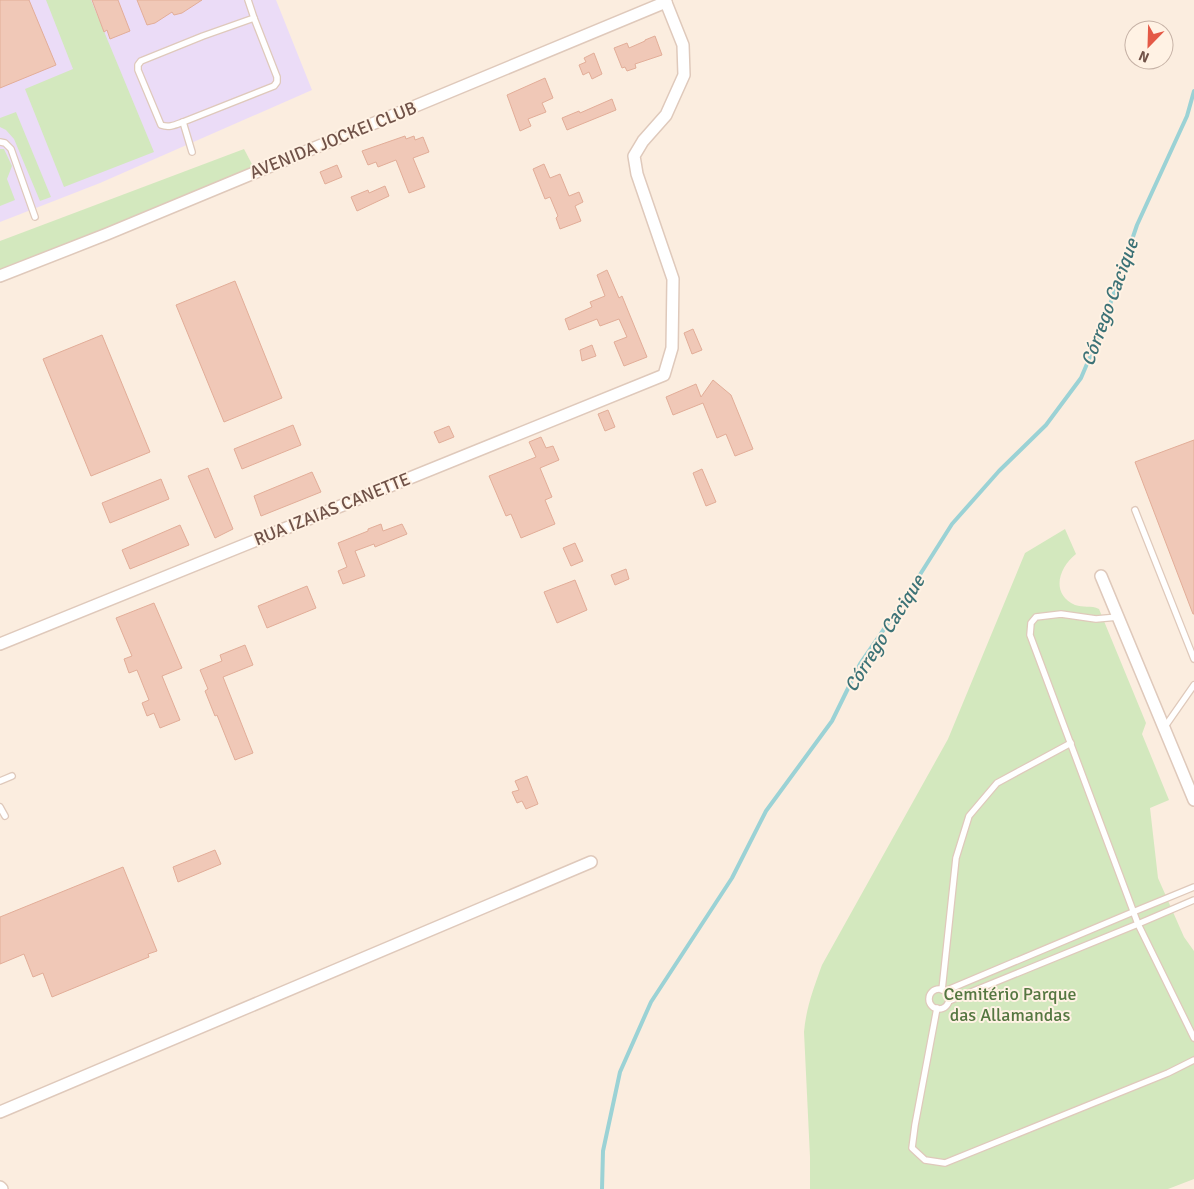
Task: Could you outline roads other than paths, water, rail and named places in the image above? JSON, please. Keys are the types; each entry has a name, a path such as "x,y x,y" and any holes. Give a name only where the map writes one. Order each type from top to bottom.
{"street":[{"name":"AVENIDA JOCKEI CLUB","path":"0,276 107,234 666,1"},
{"name":"RUA IZAIAS CANETTE","path":"0,644 664,375 672,348 673,279 637,174 634,156 643,142 666,115 684,75 683,45 666,1"},
{"path":"1101,576 1194,800"},
{"path":"0,1112 591,862"}],"lane":[{"path":"248,0 277,77 277,82 274,86 183,122 169,127 161,125 138,70 138,65 141,61 254,18"},
{"path":"183,122 192,152"},
{"path":"0,142 5,143 11,149 35,217"},
{"path":"1135,510 1194,659"},
{"path":"1118,617 1096,619 1061,614 1036,617 1031,623 1030,635 1133,912 1194,1038"},
{"path":"1164,728 1194,685"},
{"path":"949,1001 948,994 944,990 956,858 969,816 997,783 1071,743"},
{"path":"0,781 12,776"},
{"path":"0,807 5,816"},
{"path":"1194,887 944,990 938,989 930,996 931,1004 937,1008 944,1007 949,1001 1194,900"},
{"path":"937,1008 912,1148 924,1160 945,1163 1168,1073 1194,1060"}],"waterway":[{"name":"Córrego Cacique","path":"602,1189 603,1151 620,1072 651,1002 732,878 766,811 832,721 860,664 902,603 952,524 999,471 1046,425 1081,378 1101,331 1137,225 1187,116 1194,91"}],"park label":[{"name":"Cemitério Parque das Allamandas","path":"1010,1004"}]}
